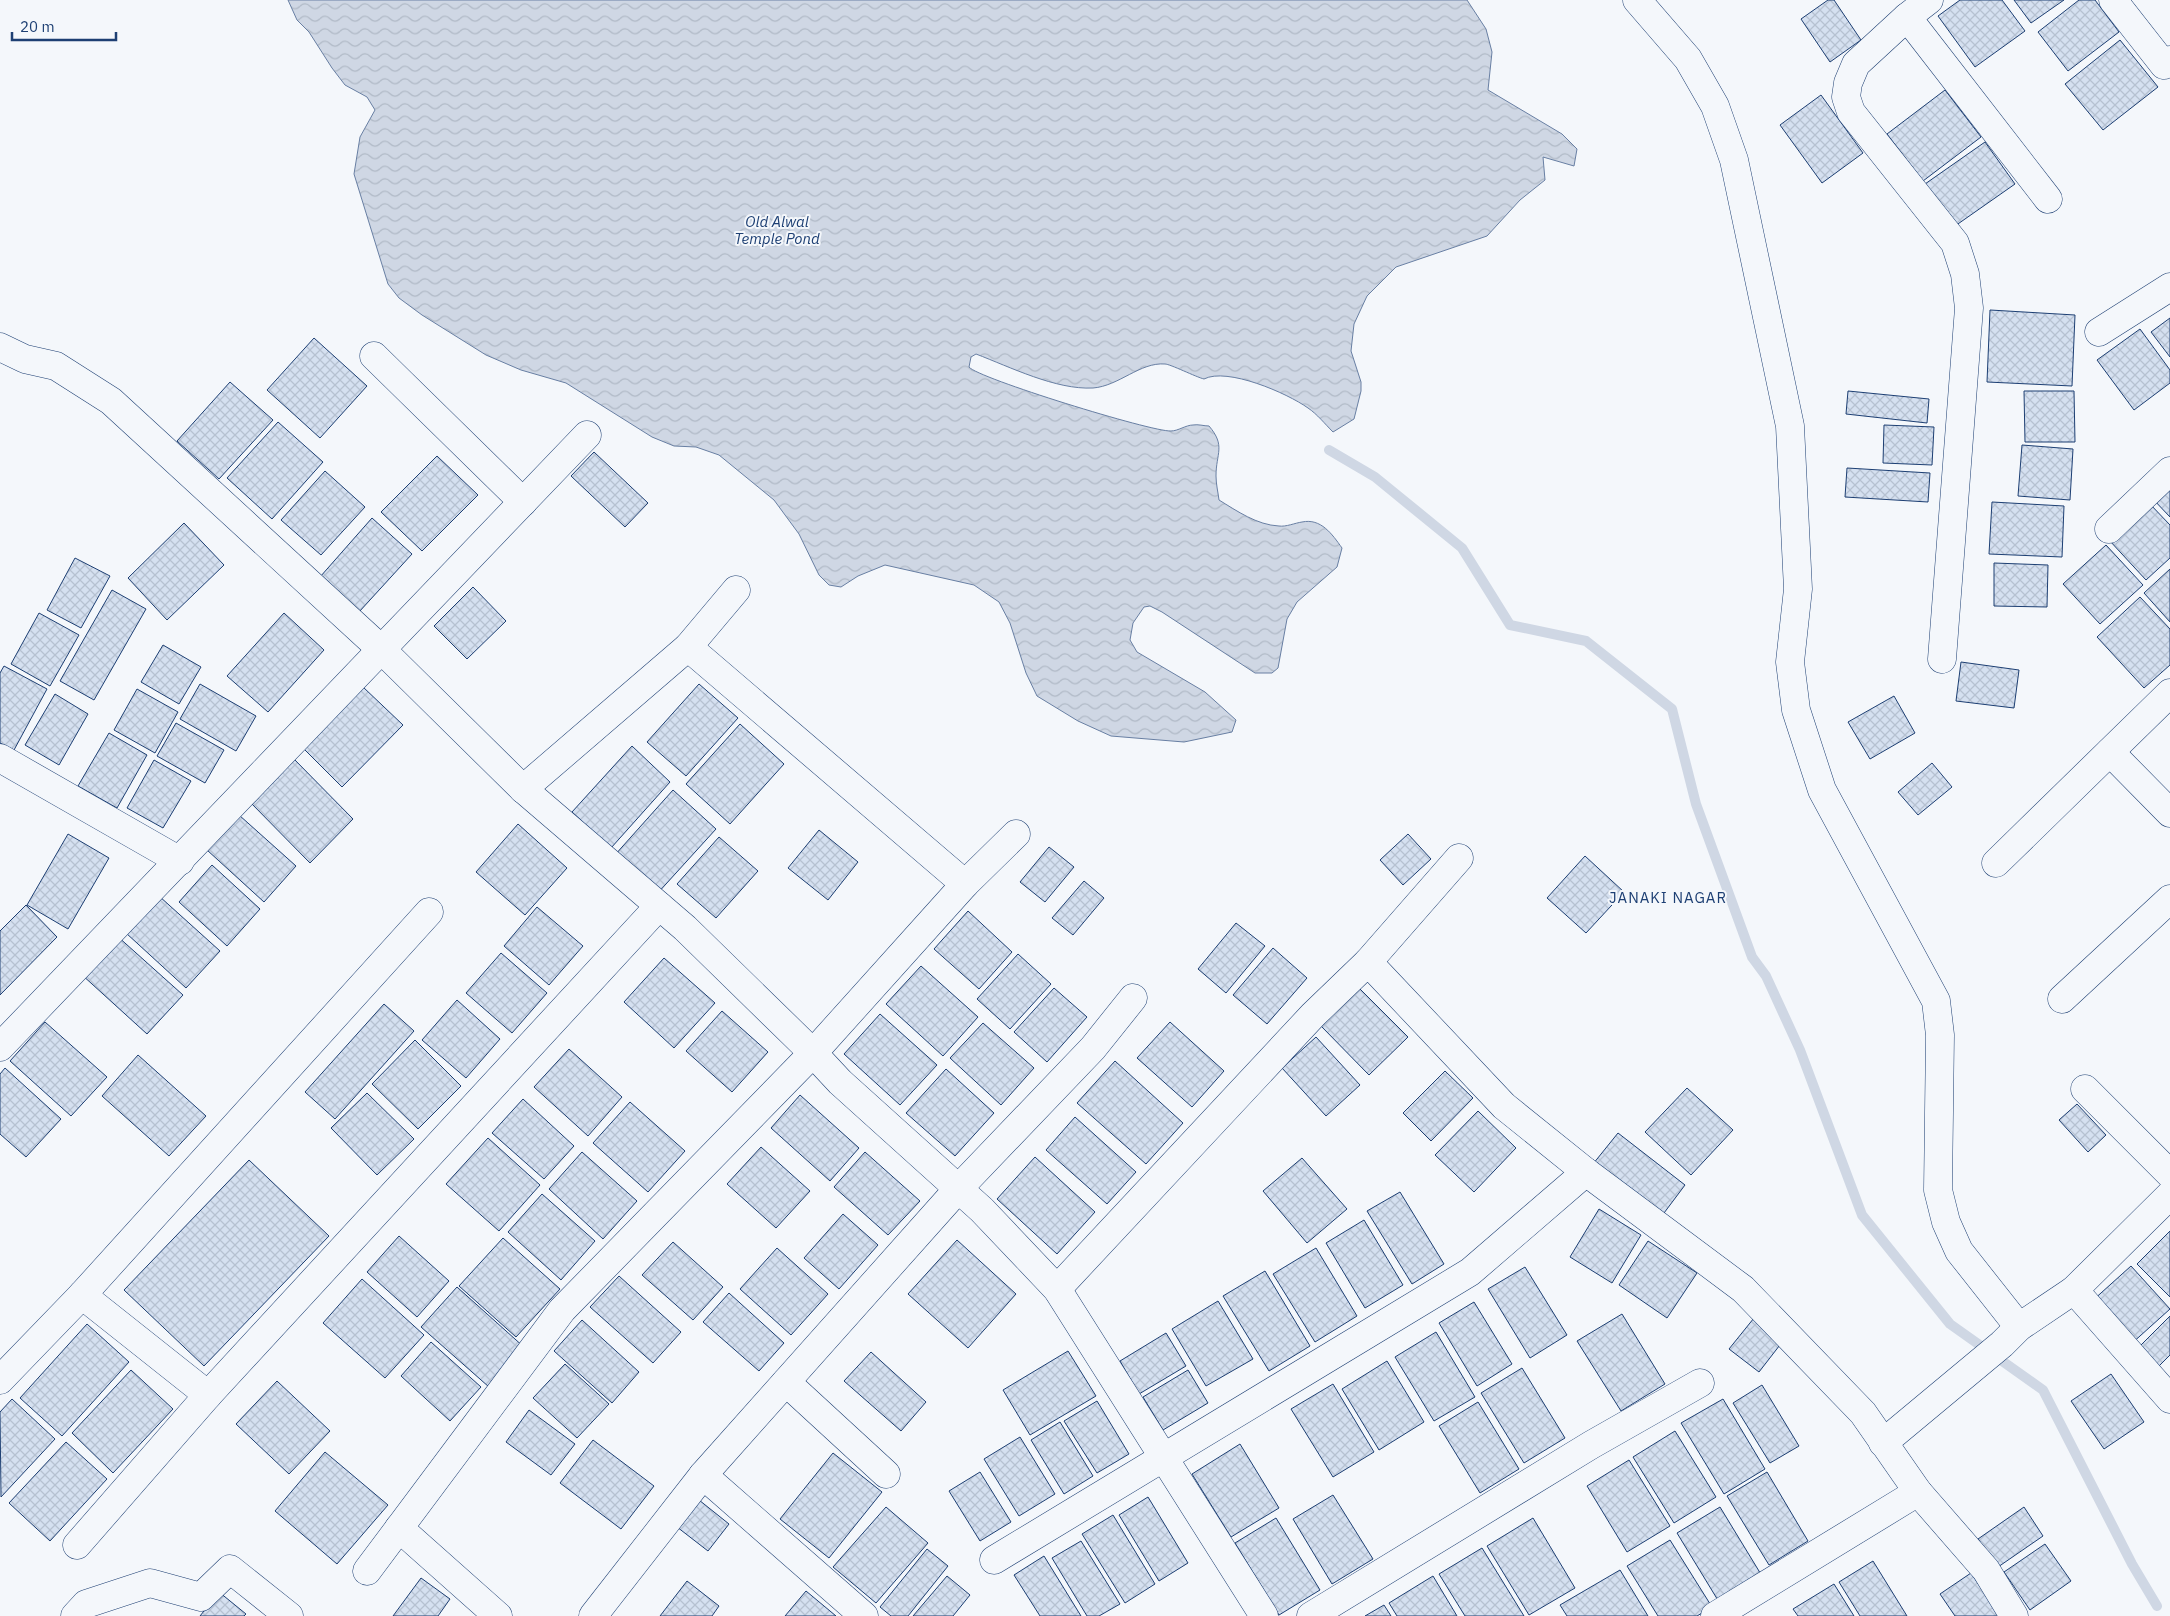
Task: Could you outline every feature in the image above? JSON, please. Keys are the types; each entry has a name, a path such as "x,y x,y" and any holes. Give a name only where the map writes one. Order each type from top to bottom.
{"street":[{"path":"1637,0 1688,59 1715,106 1734,160 1790,426 1798,589 1790,662 1796,710 1822,790 1936,1001 1940,1035 1938,1190 1946,1222 1959,1251 2010,1335"},
{"path":"1929,0 1907,17 1856,64 1848,83 1846,98 1851,112 1955,243 1965,274 1969,308 1942,659"},
{"path":"2113,0 2167,63"},
{"path":"1907,17 2048,199"},
{"path":"2099,332 2170,287"},
{"path":"0,347 25,359 56,366 111,401 382,650 523,790 685,928 813,1053 840,1082 982,1210 1057,1289 1264,1616"},
{"path":"374,356 523,502"},
{"path":"0,1047 587,435"},
{"path":"2109,529 2170,471"},
{"path":"523,790 688,647 736,590"},
{"path":"688,647 965,884"},
{"path":"1996,863 2170,693"},
{"path":"2110,752 2170,813"},
{"path":"0,758 180,861"},
{"path":"367,1571 562,1310 813,1053 965,884 1016,834"},
{"path":"1057,1289 1313,1015 1368,962 1459,858"},
{"path":"2062,999 2170,899"},
{"path":"77,1545 208,1395 659,906"},
{"path":"0,1380 82,1295 429,912"},
{"path":"1368,962 1504,1106 1586,1172 1743,1290 1863,1414 1918,1492 1986,1570 2014,1616"},
{"path":"592,1616 703,1475 958,1189 1094,1048 1133,998"},
{"path":"2085,1089 2170,1174"},
{"path":"994,1560 1470,1272 1586,1172"},
{"path":"1883,1443 2010,1335 2074,1290 2170,1195"},
{"path":"2074,1290 2170,1399"},
{"path":"82,1295 208,1395"},
{"path":"786,1382 886,1474"},
{"path":"1311,1616 1591,1445 1700,1383"},
{"path":"703,1475 864,1616"},
{"path":"1715,1616 1918,1492"},
{"path":"399,1528 498,1616"},
{"path":"75,1616 86,1604 150,1583 201,1597 230,1569 289,1616"}],"water":[{"name":"Old Alwal Temple Pond","path":"288,0 1467,0 1486,29 1492,52 1488,90 1562,134 1577,149 1574,166 1543,157 1545,180 1520,200 1487,236 1396,267 1367,296 1354,324 1351,351 1361,382 1361,391 1354,419 1333,432 1315,413 1286,395 1257,383 1227,376 1214,376 1204,379 1165,364 1156,364 1103,386 1079,388 1033,377 976,354 971,357 969,367 979,373 1001,382 1101,414 1171,431 1190,425 1209,426 1219,445 1216,476 1219,500 1248,517 1271,525 1282,526 1309,521 1315,522 1325,528 1342,548 1337,567 1297,602 1287,619 1278,668 1272,673 1255,673 1162,612 1150,606 1144,607 1133,623 1130,640 1137,652 1205,692 1236,720 1232,732 1184,742 1111,736 1078,721 1037,696 1026,673 1010,623 999,602 974,585 885,565 858,576 841,587 829,585 819,575 799,534 774,500 719,455 696,447 674,446 652,437 566,383 521,370 486,355 422,315 399,298 388,284 354,174 360,137 375,110 367,97 345,85 309,32 297,20"}],"building":[{"path":"1828,0 1834,0 1861,40 1830,62 1801,19"},
{"path":"1960,0 2002,0 2025,31 1975,67 1938,16"},
{"path":"2014,0 2064,0 2031,23"},
{"path":"2079,0 2095,0 2119,32 2068,71 2038,32"},
{"path":"2120,40 2158,87 2103,130 2065,84"},
{"path":"1945,90 1981,137 1923,181 1887,134"},
{"path":"1821,95 1863,153 1822,183 1780,125"},
{"path":"1985,142 2015,184 1955,226 1925,184"},
{"path":"1990,310 2075,315 2072,386 1987,382"},
{"path":"2170,318 2170,357 2151,332"},
{"path":"2140,329 2170,370 2170,383 2134,410 2097,360"},
{"path":"314,338 367,386 320,438 267,390"},
{"path":"230,382 273,420 219,479 177,441"},
{"path":"1848,391 1929,399 1927,423 1846,414"},
{"path":"2024,391 2074,391 2075,442 2025,442"},
{"path":"278,422 323,462 272,519 227,478"},
{"path":"1884,425 1934,427 1932,465 1883,463"},
{"path":"2022,445 2073,449 2070,500 2018,496"},
{"path":"594,452 648,503 625,527 571,476"},
{"path":"437,456 478,495 422,551 381,512"},
{"path":"1847,468 1930,473 1928,502 1845,497"},
{"path":"325,471 365,507 321,555 281,520"},
{"path":"2170,481 2170,517 2152,498"},
{"path":"1992,502 2064,506 2062,557 1989,554"},
{"path":"2149,503 2170,525 2170,558 2146,580 2109,540"},
{"path":"372,518 412,554 359,612 320,577"},
{"path":"184,523 224,565 167,620 128,578"},
{"path":"2106,545 2143,585 2100,624 2063,584"},
{"path":"75,558 110,576 81,628 47,610"},
{"path":"1994,563 2048,565 2047,607 1994,606"},
{"path":"2170,569 2170,622 2144,593"},
{"path":"473,587 506,621 467,659 434,626"},
{"path":"112,590 146,609 94,700 60,681"},
{"path":"2140,597 2170,629 2170,665 2144,688 2097,637"},
{"path":"39,613 79,635 50,686 11,664"},
{"path":"284,613 324,650 268,712 227,676"},
{"path":"163,645 201,667 179,704 141,682"},
{"path":"1961,662 2019,670 2014,708 1956,701"},
{"path":"4,666 47,689 14,750 0,743 0,673"},
{"path":"200,684 256,716 236,751 180,719"},
{"path":"699,684 738,718 686,776 647,742"},
{"path":"363,687 403,725 342,787 303,748"},
{"path":"137,689 178,712 155,753 114,730"},
{"path":"55,694 88,714 59,765 25,745"},
{"path":"1894,696 1915,733 1870,759 1848,722"},
{"path":"176,723 224,750 205,783 157,756"},
{"path":"740,724 784,764 730,824 686,784"},
{"path":"109,733 147,755 117,808 78,786"},
{"path":"632,746 670,782 611,848 572,812"},
{"path":"293,758 353,819 310,863 249,801"},
{"path":"154,760 191,781 163,828 127,808"},
{"path":"1932,763 1952,787 1918,815 1898,792"},
{"path":"673,790 716,829 656,895 614,856"},
{"path":"239,815 296,866 264,902 207,850"},
{"path":"518,824 567,868 525,915 476,872"},
{"path":"819,830 858,862 828,900 788,868"},
{"path":"68,834 109,858 68,929 27,905"},
{"path":"1408,834 1431,859 1403,885 1380,860"},
{"path":"719,837 758,871 716,918 677,884"},
{"path":"1049,847 1074,867 1045,902 1020,882"},
{"path":"1585,856 1624,892 1586,933 1547,898"},
{"path":"212,865 260,909 227,946 179,902"},
{"path":"1084,881 1104,898 1073,935 1052,918"},
{"path":"159,896 220,951 186,988 126,933"},
{"path":"26,905 57,937 0,995 0,931"},
{"path":"537,907 583,946 549,985 504,946"},
{"path":"968,911 1012,952 979,989 934,949"},
{"path":"1236,923 1265,946 1226,993 1198,969"},
{"path":"116,935 183,995 147,1034 81,974"},
{"path":"1273,948 1307,978 1267,1024 1233,995"},
{"path":"501,953 547,993 512,1033 466,993"},
{"path":"1018,954 1051,984 1010,1029 977,999"},
{"path":"664,958 715,1003 674,1048 624,1002"},
{"path":"921,966 978,1017 943,1056 886,1004"},
{"path":"1054,988 1087,1017 1047,1062 1014,1032"},
{"path":"1359,988 1408,1037 1369,1075 1321,1026"},
{"path":"457,1000 500,1039 466,1078 422,1040"},
{"path":"384,1004 414,1031 335,1119 305,1092"},
{"path":"722,1011 768,1052 732,1092 686,1051"},
{"path":"880,1014 937,1065 900,1105 844,1054"},
{"path":"45,1022 107,1077 71,1116 10,1061"},
{"path":"1170,1022 1224,1071 1192,1107 1137,1058"},
{"path":"983,1023 1034,1068 1001,1105 950,1058"},
{"path":"1316,1037 1360,1085 1326,1116 1282,1068"},
{"path":"415,1040 461,1086 418,1129 372,1084"},
{"path":"569,1049 622,1097 588,1136 534,1087"},
{"path":"138,1055 206,1116 169,1156 102,1096"},
{"path":"1115,1061 1183,1123 1146,1164 1077,1103"},
{"path":"5,1068 61,1119 26,1157 0,1134 0,1074"},
{"path":"946,1069 994,1113 955,1156 906,1113"},
{"path":"1445,1071 1473,1098 1431,1141 1403,1113"},
{"path":"1687,1088 1733,1130 1691,1175 1645,1132"},
{"path":"367,1093 414,1139 377,1175 331,1128"},
{"path":"800,1095 859,1148 830,1181 771,1128"},
{"path":"523,1099 574,1146 544,1179 492,1133"},
{"path":"630,1102 685,1151 648,1192 593,1143"},
{"path":"2077,1104 2106,1135 2088,1152 2059,1120"},
{"path":"1478,1111 1516,1148 1474,1192 1435,1155"},
{"path":"1075,1117 1136,1172 1107,1204 1046,1150"},
{"path":"1618,1133 1685,1185 1661,1217 1593,1164"},
{"path":"488,1138 540,1185 499,1231 446,1184"},
{"path":"761,1147 810,1191 776,1228 727,1184"},
{"path":"582,1152 637,1201 603,1239 549,1189"},
{"path":"865,1152 920,1201 888,1235 834,1187"},
{"path":"1035,1157 1095,1212 1057,1254 997,1199"},
{"path":"1302,1158 1347,1209 1307,1243 1263,1191"},
{"path":"249,1160 329,1236 204,1366 124,1290"},
{"path":"1400,1192 1444,1264 1412,1284 1367,1211"},
{"path":"542,1194 595,1241 561,1280 508,1232"},
{"path":"1599,1209 1641,1235 1612,1283 1570,1257"},
{"path":"843,1214 878,1245 839,1289 804,1258"},
{"path":"1364,1220 1403,1285 1365,1308 1326,1243"},
{"path":"2170,1231 2170,1297 2137,1264"},
{"path":"399,1236 449,1281 417,1317 367,1272"},
{"path":"503,1238 560,1289 516,1337 459,1286"},
{"path":"957,1240 1016,1294 968,1348 908,1294"},
{"path":"1648,1241 1697,1273 1667,1318 1619,1285"},
{"path":"673,1242 723,1287 693,1320 642,1275"},
{"path":"777,1248 828,1294 791,1335 740,1289"},
{"path":"1316,1248 1357,1316 1315,1342 1273,1274"},
{"path":"2131,1266 2170,1309 2130,1345 2091,1302"},
{"path":"1525,1267 1567,1335 1530,1358 1488,1289"},
{"path":"1265,1271 1310,1346 1269,1371 1223,1296"},
{"path":"619,1276 681,1332 653,1363 590,1307"},
{"path":"362,1279 424,1335 385,1378 323,1323"},
{"path":"457,1287 525,1348 489,1387 421,1327"},
{"path":"729,1293 784,1343 759,1371 703,1322"},
{"path":"1218,1301 1253,1359 1206,1386 1172,1329"},
{"path":"1474,1302 1512,1364 1477,1386 1439,1323"},
{"path":"1622,1314 1665,1384 1621,1411 1577,1341"},
{"path":"2170,1316 2170,1355 2156,1369 2137,1349"},
{"path":"1754,1318 1783,1341 1759,1372 1729,1349"},
{"path":"582,1320 639,1372 612,1403 554,1351"},
{"path":"87,1324 129,1362 62,1436 20,1398"},
{"path":"1436,1332 1475,1397 1434,1421 1395,1357"},
{"path":"1166,1333 1186,1366 1139,1394 1120,1361"},
{"path":"431,1342 481,1387 450,1421 401,1376"},
{"path":"1068,1351 1096,1396 1030,1435 1003,1390"},
{"path":"871,1352 926,1402 901,1431 844,1381"},
{"path":"1387,1361 1424,1422 1379,1450 1342,1389"},
{"path":"565,1364 609,1404 577,1438 533,1398"},
{"path":"1522,1368 1565,1438 1524,1463 1481,1393"},
{"path":"131,1370 173,1409 113,1473 72,1433"},
{"path":"1188,1370 1208,1403 1163,1430 1143,1397"},
{"path":"2111,1374 2144,1422 2104,1449 2071,1401"},
{"path":"277,1381 330,1431 289,1474 236,1424"},
{"path":"1333,1384 1374,1452 1333,1477 1291,1409"},
{"path":"1762,1385 1799,1446 1770,1463 1733,1403"},
{"path":"12,1399 55,1439 1,1497 0,1412"},
{"path":"1723,1399 1765,1469 1724,1494 1681,1423"},
{"path":"1097,1401 1129,1454 1097,1473 1064,1421"},
{"path":"1478,1402 1519,1469 1480,1493 1439,1426"},
{"path":"529,1410 575,1444 551,1475 506,1442"},
{"path":"1060,1422 1093,1476 1064,1494 1031,1440"},
{"path":"1675,1431 1716,1497 1674,1523 1633,1457"},
{"path":"1020,1437 1055,1494 1019,1516 984,1459"},
{"path":"593,1440 654,1486 621,1529 560,1483"},
{"path":"66,1442 107,1479 50,1541 9,1503"},
{"path":"1240,1444 1279,1508 1231,1537 1192,1474"},
{"path":"325,1452 388,1505 337,1564 275,1511"},
{"path":"833,1453 882,1492 829,1558 780,1519"},
{"path":"1629,1460 1670,1526 1627,1552 1587,1486"},
{"path":"980,1472 1011,1522 980,1541 949,1491"},
{"path":"1767,1472 1808,1541 1769,1565 1727,1496"},
{"path":"1333,1495 1373,1559 1332,1584 1293,1519"},
{"path":"1148,1497 1188,1563 1159,1581 1119,1515"},
{"path":"699,1500 729,1524 708,1551 677,1527"},
{"path":"886,1507 928,1543 876,1603 833,1567"},
{"path":"1720,1507 1762,1576 1719,1602 1677,1533"},
{"path":"2024,1507 2043,1536 1998,1567 1978,1539"},
{"path":"1113,1515 1155,1584 1125,1603 1082,1534"},
{"path":"1276,1518 1320,1590 1279,1615 1235,1543"},
{"path":"1533,1518 1575,1588 1529,1615 1487,1546"},
{"path":"1670,1540 1712,1607 1697,1616 1658,1616 1627,1566"},
{"path":"1081,1541 1120,1604 1099,1616 1087,1616 1052,1558"},
{"path":"2045,1544 2071,1581 2030,1610 2004,1572"},
{"path":"1482,1548 1524,1616 1465,1616 1439,1574"},
{"path":"927,1549 948,1566 908,1616 891,1616 880,1607"},
{"path":"1044,1556 1081,1616 1040,1616 1014,1575"},
{"path":"1873,1561 1907,1616 1860,1616 1839,1582"},
{"path":"1620,1570 1648,1616 1567,1616 1560,1605"},
{"path":"1971,1573 2000,1616 1955,1616 1940,1594"},
{"path":"947,1576 970,1595 953,1616 913,1616"},
{"path":"1433,1576 1457,1616 1397,1616 1389,1603"},
{"path":"421,1578 450,1599 438,1616 393,1616"},
{"path":"687,1581 719,1606 712,1616 660,1616"},
{"path":"1834,1584 1854,1616 1798,1616 1793,1609"},
{"path":"806,1591 836,1616 785,1616"},
{"path":"219,1592 246,1614 244,1616 200,1616"},
{"path":"1384,1605 1391,1616 1365,1616"}],"waterway":[{"path":"1329,450 1375,477 1462,548 1510,625 1586,641 1672,709 1696,804 1752,957 1766,976 1800,1050 1862,1215 1950,1324 2043,1390 2132,1564 2157,1606"}],"district":[{"name":"JANAKI NAGAR","path":"1668,898"}]}
